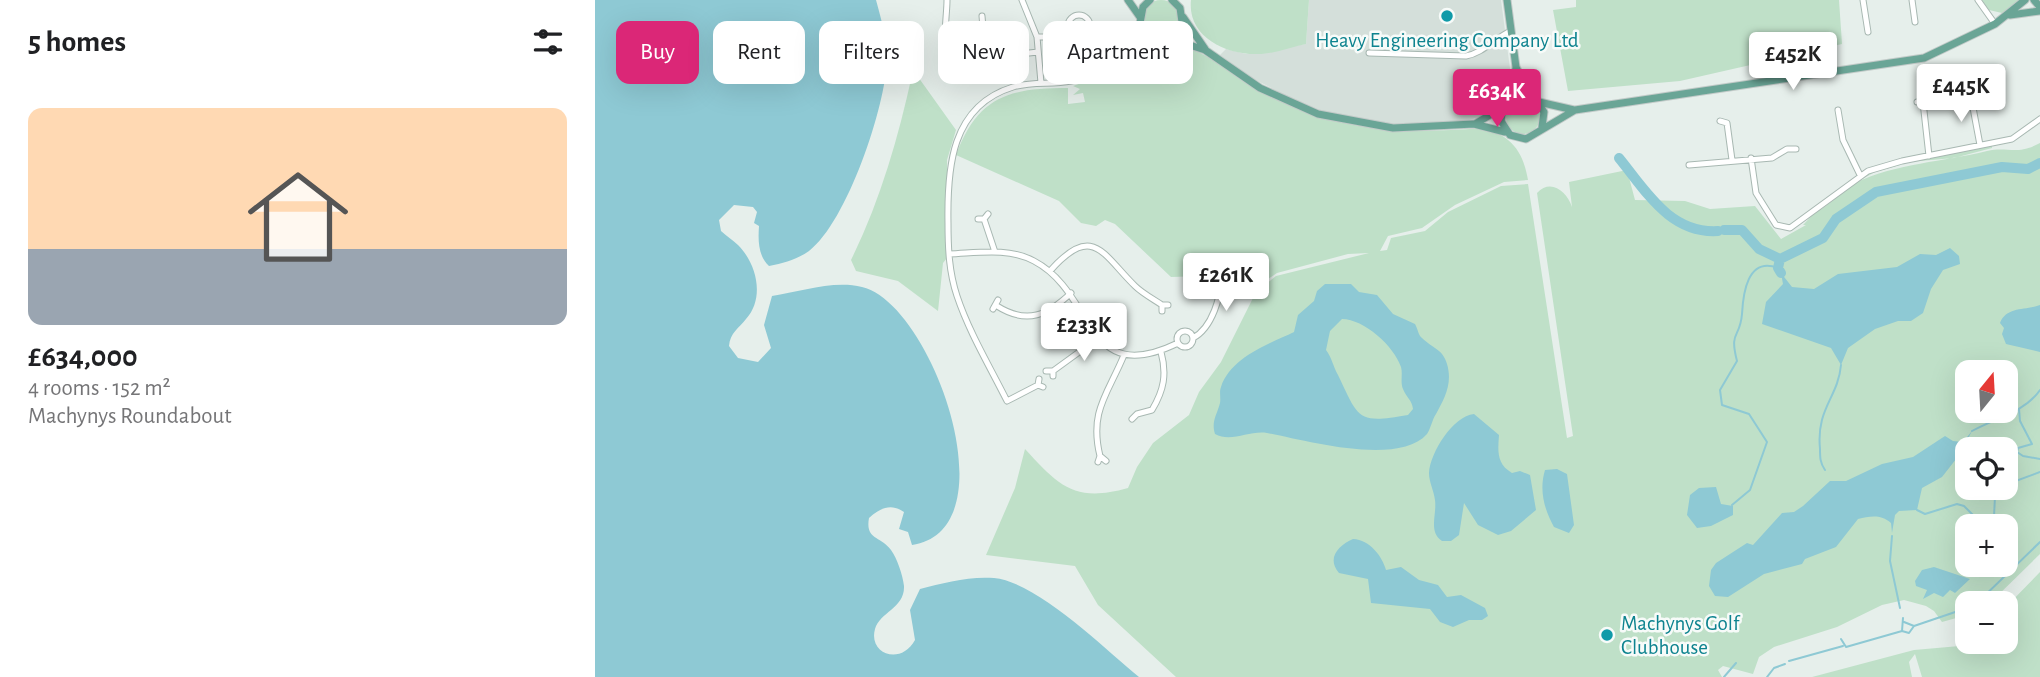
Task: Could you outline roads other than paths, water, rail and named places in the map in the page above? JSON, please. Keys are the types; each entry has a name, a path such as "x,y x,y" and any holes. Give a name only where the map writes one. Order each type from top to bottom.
{"main road":[{"path":"1128,0 1140,20"},
{"path":"1140,20 1143,7 1150,0"},
{"path":"1172,0 1180,8 1182,17 1205,50"},
{"path":"1507,0 1516,67 1530,96 1539,103 1575,110"},
{"path":"1193,47 1205,50 1260,88 1328,117 1393,128 1474,124 1526,139 1542,127 1575,110 1905,62 1952,46 1995,24 2025,0"},
{"path":"2009,15 2040,9 2034,0"},
{"path":"1181,21 1182,17"},
{"path":"1474,124 1510,99 1516,67"},
{"path":"1510,99 1530,96"},
{"path":"1539,103 1545,117 1542,127"},
{"path":"1503,106 1501,121 1506,132"}],"street":[{"path":"946,21 947,0"},
{"path":"1863,0 1868,32"},
{"path":"1912,0 1915,22"},
{"path":"1978,0 1995,24"},
{"path":"1032,1 1023,2 1037,37 1041,83 1014,86 996,93 975,109 960,130 949,162 949,254 957,298 1007,401 1040,384"},
{"path":"982,16 982,21"},
{"path":"1081,16 1089,20 1090,26 1084,34 1076,36 1069,33 1068,25 1072,19 1081,16"},
{"path":"1369,53 1466,56 1480,51 1511,31"},
{"path":"1037,37 1043,37"},
{"path":"1029,53 1038,52"},
{"path":"1971,97 1980,145"},
{"path":"1929,156 1920,102 1931,101"},
{"path":"1838,110 1843,141 1860,175"},
{"path":"1732,160 1724,122 1736,118"},
{"path":"1751,158 1759,200 1776,225 1790,228 1860,175 1886,165 2012,139 2040,119"},
{"path":"1786,139 1787,149"},
{"path":"1689,165 1779,157 1787,149 1796,149"},
{"path":"1699,164 1701,174"},
{"path":"983,217 995,252"},
{"path":"1051,271 1075,249 1088,245 1101,249 1134,286 1164,307"},
{"path":"949,254 1014,253 1051,271 1072,293 1097,339 1124,355 1143,356 1161,352 1178,343 1189,346 1193,338 1204,329 1212,314 1226,265"},
{"path":"996,305 1030,318 1043,315 1072,293"},
{"path":"1178,343 1181,333 1188,332 1193,338"},
{"path":"1050,372 1097,339"},
{"path":"1132,407 1134,416 1152,410 1158,400 1164,384 1165,367 1161,352"},
{"path":"1106,461 1099,459 1095,437 1096,414 1124,355"}],"water":[{"path":"595,0 876,0 881,21 819,21 819,84 884,84 862,162 837,215 823,236 804,254 769,266 761,253 759,226 754,223 757,212 753,207 734,205 719,220 721,231 736,243 750,262 757,291 752,311 733,334 729,346 738,358 758,362 771,348 764,325 772,296 828,286 851,285 862,287 888,302 914,332 935,372 951,416 959,461 957,501 942,530 912,545 908,532 899,529 904,512 886,508 869,518 869,530 891,550 904,586 901,600 882,618 875,629 876,645 881,650 894,655 902,653 915,640 910,610 920,589 966,579 994,578 1011,582 1050,604 1090,634 1139,677 595,677"},
{"path":"1950,248 1959,256 1960,264 1943,270 1931,289 1923,313 1911,321 1898,321 1875,329 1848,348 1841,365 1831,348 1762,324 1766,302 1783,284 1781,273 1792,287 1814,289 1838,274 1897,267 1920,254 1936,255"},
{"path":"1325,284 1351,284 1359,292 1377,295 1393,314 1415,324 1421,337 1443,355 1449,371 1447,391 1427,434 1413,444 1395,449 1373,450 1326,445 1267,433 1234,437 1215,434 1214,422 1220,403 1220,389 1233,367 1252,353 1294,332 1298,315 1314,301 1317,291","holes":["1342,319 1351,320 1377,335 1397,359 1402,370 1402,386 1413,409 1408,415 1369,418 1362,415 1351,401 1326,350 1330,331"]},
{"path":"2040,305 2040,352 2006,344 2002,334 2004,328 2000,323 2003,318 2012,311"},
{"path":"1474,414 1499,435 1499,456 1503,465 1512,473 1520,471 1530,475 1536,510 1511,531 1498,535 1478,525 1464,503 1459,535 1451,541 1442,541 1434,528 1435,500 1429,476 1430,465 1438,446 1451,428 1466,416"},
{"path":"1945,436 1953,441 1955,460 1942,477 1922,488 1917,510 1899,511 1895,515 1892,533 1891,523 1883,518 1858,519 1836,547 1805,559 1802,564 1764,574 1728,597 1715,596 1709,586 1711,570 1716,563 1747,543 1753,545 1782,513 1794,512 1803,506 1830,481 1846,481 1882,464 1913,457"},
{"path":"1557,469 1567,474 1574,525 1569,533 1554,527 1543,499 1545,470"},
{"path":"1716,487 1721,504 1733,506 1733,515 1711,526 1697,528 1687,515 1690,495 1699,488"},
{"path":"1353,539 1365,542 1374,550 1382,559 1386,570 1401,567 1419,580 1438,585 1447,597 1461,595 1485,608 1488,616 1453,627 1440,622 1430,609 1371,603 1368,579 1339,573 1335,567 1334,557 1339,548"},
{"path":"1934,567 1955,574 1955,577 1970,579 1955,593 1950,590 1943,597 1934,593 1923,599 1927,590 1916,586 1915,581 1922,570"}],"waterway":[{"path":"1619,158 1650,196 1673,218 1686,226 1718,231"},
{"path":"1780,259 1823,238 1836,219 1876,192 2002,167 2028,169 2040,163"},
{"path":"1724,230 1742,230 1759,249 1780,259 1778,268 1781,273"},
{"path":"1732,505 1750,490 1767,442 1749,414 1722,405 1720,390 1737,361 1734,344 1749,279 1759,267 1778,268"},
{"path":"1825,470 1820,457 1821,423 1836,386 1841,365"},
{"path":"1972,431 2018,409 2034,398 2040,390"},
{"path":"2019,409 2020,421 2032,444 2018,448 2017,452 2040,459"},
{"path":"2018,480 2040,472"},
{"path":"1917,510 1925,514 1957,504 1964,506 1975,517 1991,519 1994,516 1995,500"},
{"path":"1892,536 1890,561 1900,608"},
{"path":"1989,591 2040,542"},
{"path":"1914,626 1955,612"},
{"path":"1903,618 1902,631 1909,633 1914,626 1904,622"},
{"path":"1841,639 1846,647 1902,631"},
{"path":"1789,661 1843,646"},
{"path":"1724,677 1736,663"},
{"path":"1767,677 1774,668 1785,664"}],"place":[{"name":"Heavy Engineering Company Ltd","path":"1447,16"},
{"name":"Machynys Golf Clubhouse","path":"1607,635"}]}
